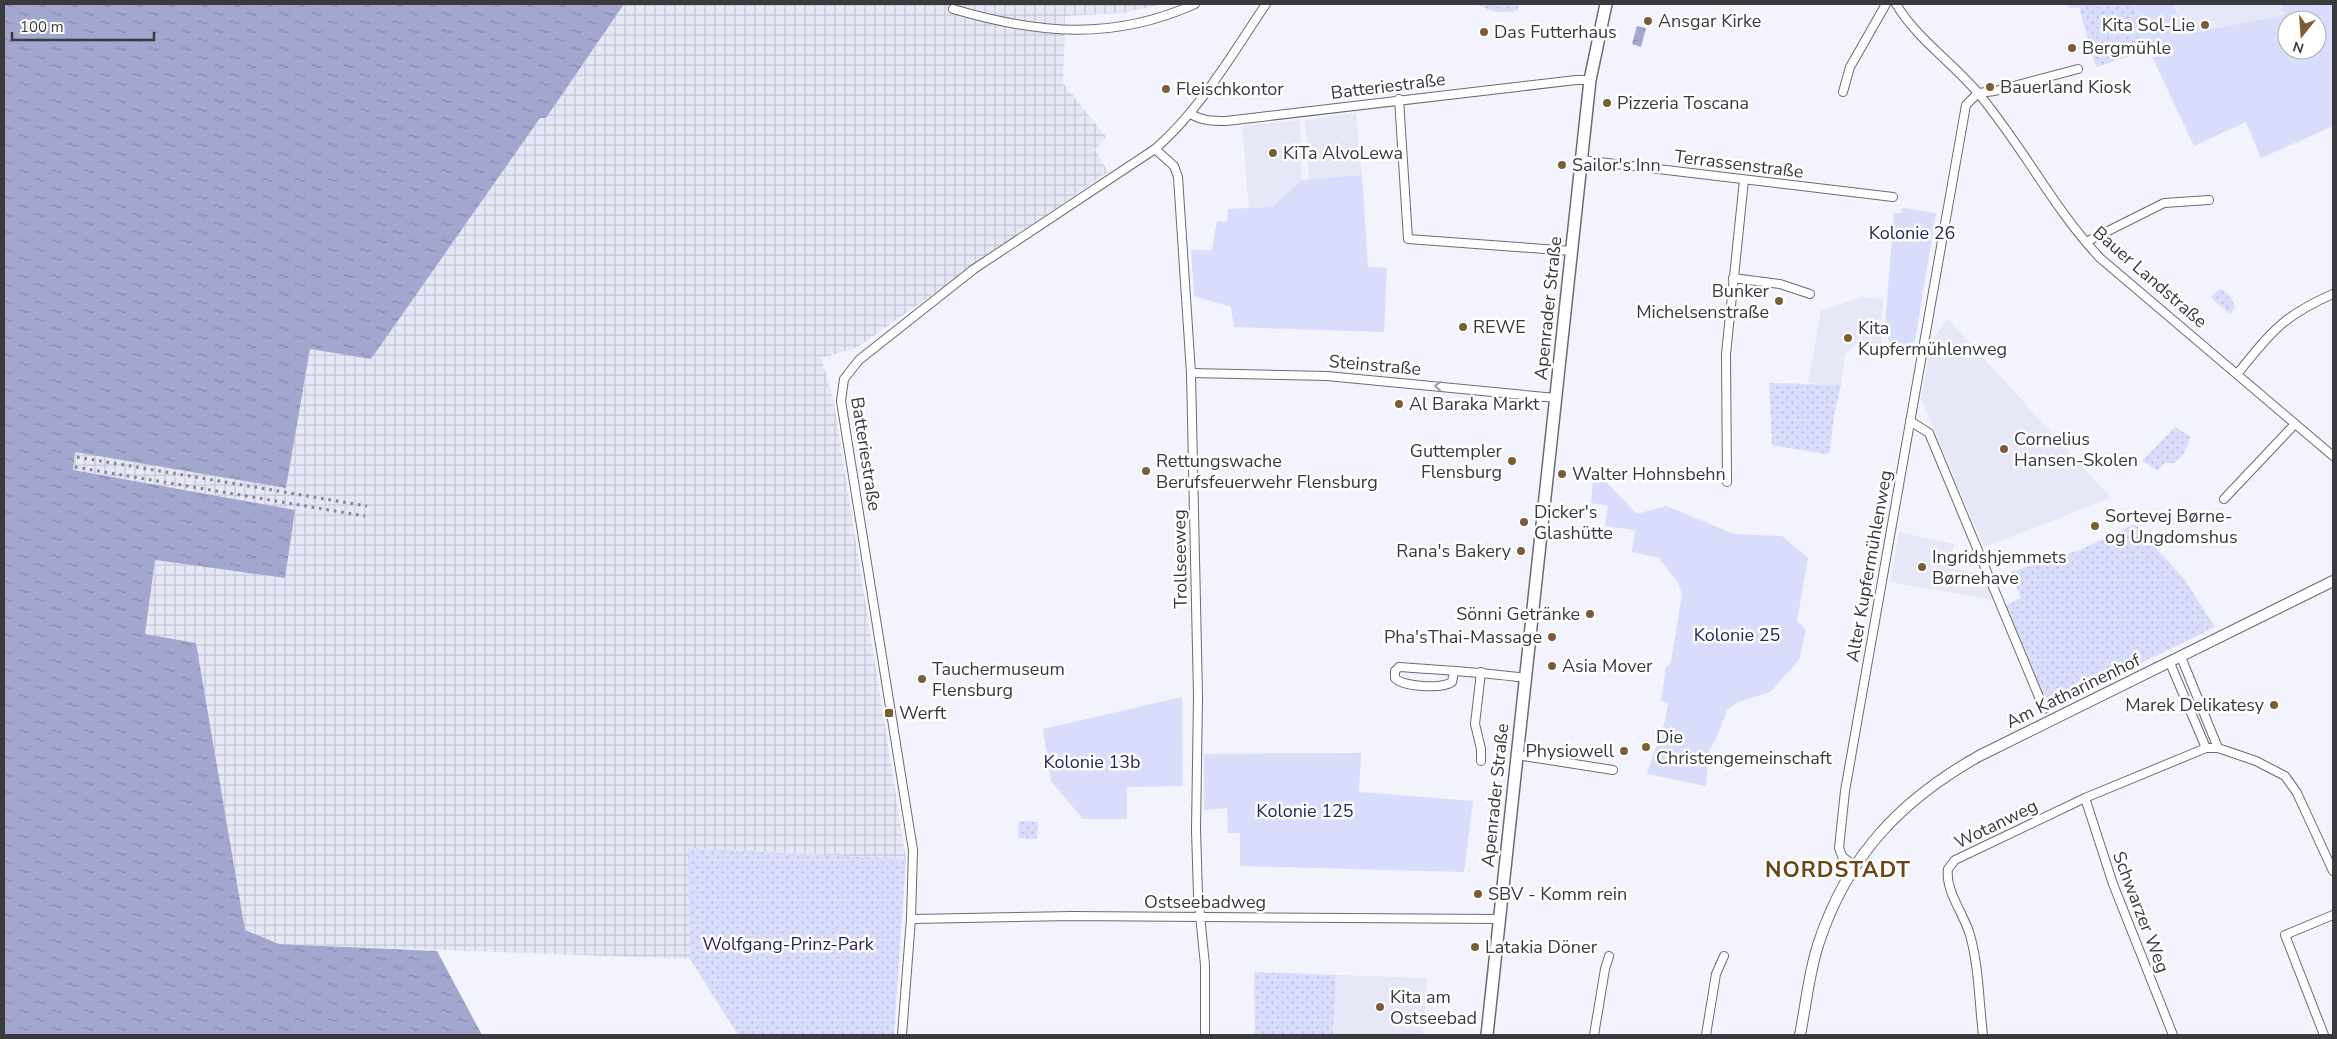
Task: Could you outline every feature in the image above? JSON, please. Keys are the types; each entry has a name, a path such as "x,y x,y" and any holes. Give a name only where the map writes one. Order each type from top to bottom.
{"main road":[{"name":"Apenrader Straße","path":"1486,1035 1590,80 1606,4"}],"street":[{"path":"953,9 1021,26 1059,31 1126,26 1149,21 1195,4"},
{"name":"Batteriestraße","path":"902,1035 911,919 913,850 841,401 844,379 859,360 960,279 1155,149 1190,114 1266,4"},
{"path":"1843,92 1850,67 1886,4"},
{"name":"Bauer Landstraße","path":"1896,4 1910,24 1978,92 2086,242 2100,258 2333,456"},
{"path":"1978,92 1995,91 2078,68"},
{"name":"Batteriestraße","path":"1190,114 1200,120 1218,121 1567,80 1590,80"},
{"name":"Alter Kupfermühlenweg","path":"1855,867 1842,856 1839,848 1843,808 1966,105 1978,92"},
{"path":"1400,99 1408,239 1572,252"},
{"name":"Trollseeweg","path":"1155,149 1174,166 1178,177 1191,373 1198,696 1196,830 1198,895 1202,917 1205,1035"},
{"name":"Terrassenstraße","path":"1582,160 1893,198"},
{"path":"1727,482 1726,354 1744,180"},
{"path":"2086,242 2164,203 2209,200"},
{"path":"1733,278 1780,284 1810,294"},
{"path":"2238,374 2281,323 2310,304 2333,294"},
{"name":"Steinstraße","path":"1191,373 1302,374 1556,398"},
{"path":"1910,421 1929,433 2044,709"},
{"path":"2224,499 2295,424"},
{"name":"Am Katharinenhof","path":"1855,867 1877,836 1911,801 1947,774 2040,725 2170,663 2333,581"},
{"path":"2181,657 2218,748"},
{"path":"2170,663 2206,748"},
{"path":"1454,670 1452,682 1443,686 1402,684 1395,678 1395,671 1399,667 1454,670 1481,672 1525,678"},
{"name":"Apenrader Straße","path":"1480,761 1481,749 1475,724 1481,672"},
{"name":"Wotanweg","path":"1983,1035 1972,943 1949,882 1948,869 1955,860 2085,798 2206,748 2218,748 2271,767 2285,776 2297,792 2333,870"},
{"path":"1517,755 1613,770"},
{"name":"Schwarzer Weg","path":"2085,798 2113,884 2173,1035"},
{"path":"1800,1035 1818,943 1831,910 1855,867"},
{"path":"2324,1035 2285,935 2333,915"},
{"name":"Ostseebadweg","path":"911,919 1072,916 1499,919"},
{"path":"1594,1035 1605,969 1609,956"},
{"path":"1706,1035 1716,974 1724,956"}],"shaded area":[{"path":"624,4 1163,4 1123,13 1065,16 1063,83 1106,137 1095,149 1108,172 856,348 821,358 833,398 906,859 689,848 690,959 279,944 245,931 196,643 145,634 155,560 285,578 73,470 75,451 286,488 310,349 371,358 498,175 541,117 546,118"},
{"name":"Kita Sol-Lie","path":"2174,4 2282,4 2283,10 2277,10 2277,16 2181,35"},
{"path":"1356,113 1362,175 1309,180 1305,120"},
{"name":"KiTa AlvoLewa","path":"1300,120 1302,180 1272,207 1249,208 1242,126"},
{"name":"Kita Kupfermühlenweg","path":"1863,297 1883,299 1880,328 1883,351 1857,343 1845,354 1841,385 1808,383 1821,311"},
{"name":"Cornelius Hansen-Skolen","path":"1948,319 2111,498 1984,547 1921,399 1932,341"},
{"name":"Ingridshjemmets Børnehave","path":"1899,532 1954,544 1950,568 1984,575 1994,600 1890,582"},
{"name":"Kita am Ostseebad","path":"1336,975 1427,978 1423,1035 1333,1035"}],"green space":[{"path":"1475,4 1518,4 1518,11 1496,12"},
{"path":"2068,4 2134,4 2149,50 2096,67 2079,7 2069,8"},
{"path":"2134,4 2174,4 2181,35 2277,16 2277,60 2327,60 2327,10 2283,10 2282,4 2333,4 2333,126 2261,158 2246,122 2194,146 2149,50"},
{"path":"1362,175 1368,267 1387,268 1384,332 1234,327 1231,307 1194,296 1191,250 1212,250 1217,221 1227,222 1228,209 1272,207 1302,180"},
{"name":"Kolonie 26","path":"1902,208 1936,213 1913,353 1891,349 1885,326 1894,213 1901,213"},
{"path":"2220,288 2230,296 2235,307 2230,314 2211,298"},
{"path":"1769,383 1841,385 1834,415 1830,451 1826,454 1772,445"},
{"path":"2175,427 2191,437 2183,455 2174,463 2165,463 2157,470 2142,461"},
{"name":"Kolonie 25","path":"1593,482 1606,482 1637,514 1666,506 1734,534 1782,536 1808,558 1797,621 1806,630 1799,660 1770,692 1738,702 1727,710 1717,737 1709,750 1706,786 1647,774 1665,721 1668,703 1661,701 1666,667 1671,662 1682,594 1678,583 1659,558 1632,552 1635,530 1605,526 1608,506 1591,503"},
{"path":"2135,524 2184,579 2215,627 2048,708 2005,606 2021,598 2011,572 2080,550"},
{"name":"Kolonie 13b","path":"1182,697 1183,786 1127,787 1127,819 1083,819 1051,781 1043,729"},
{"name":"Kolonie 125","path":"1361,753 1359,792 1473,801 1464,872 1240,866 1240,833 1228,833 1227,808 1204,810 1204,754"},
{"path":"1019,821 1038,822 1037,839 1018,838"},
{"name":"Wolfgang-Prinz-Park","path":"688,848 906,859 894,1035 738,1035 690,959"},
{"path":"1254,972 1336,975 1333,1035 1255,1035"}],"water":[{"path":"4,4 624,4 546,118 540,118 371,359 310,349 286,488 75,452 73,470 295,510 285,578 155,560 145,634 196,643 245,930 279,944 437,951 482,1035 4,1035"},
{"path":"1637,26 1646,28 1641,47 1632,44"}],"railway":[{"path":"77,457 367,506"},
{"path":"75,467 365,516"}],"place":[{"name":"Ansgar Kirke","path":"1648,21"},
{"name":"Kita Sol-Lie","path":"2205,25"},
{"name":"Das Futterhaus","path":"1484,32"},
{"name":"Bergmühle","path":"2072,48"},
{"name":"Bauerland Kiosk","path":"1990,87"},
{"name":"Fleischkontor","path":"1166,89"},
{"name":"Pizzeria Toscana","path":"1607,103"},
{"name":"KiTa AlvoLewa","path":"1273,153"},
{"name":"Sailor's Inn","path":"1562,165"},
{"name":"Bunker Michelsenstraße","path":"1779,301"},
{"name":"REWE","path":"1463,327"},
{"name":"Kita Kupfermühlenweg","path":"1848,338"},
{"name":"Al Baraka Markt","path":"1399,404"},
{"name":"Cornelius Hansen-Skolen","path":"2004,449"},
{"name":"Guttempler Flensburg","path":"1512,461"},
{"name":"Rettungswache Berufsfeuerwehr Flensburg","path":"1146,471"},
{"name":"Walter Hohnsbehn","path":"1562,474"},
{"name":"Dicker's Glashütte","path":"1524,522"},
{"name":"Sortevej Børne- og Ungdomshus","path":"2095,526"},
{"name":"Rana's Bakery","path":"1521,551"},
{"name":"Ingridshjemmets Børnehave","path":"1922,567"},
{"name":"Sönni Getränke","path":"1590,614"},
{"name":"Pha'sThai-Massage","path":"1552,637"},
{"name":"Asia Mover","path":"1552,666"},
{"name":"Tauchermuseum Flensburg","path":"922,679"},
{"name":"Marek Delikatesy","path":"2274,705"},
{"name":"Werft","path":"889,713"},
{"name":"Die Christengemeinschaft","path":"1646,747"},
{"name":"Physiowell","path":"1624,751"},
{"name":"SBV - Komm rein","path":"1478,894"},
{"name":"Latakia Döner","path":"1475,947"},
{"name":"Kita am Ostseebad","path":"1380,1007"}],"district":[{"name":"NORDSTADT","path":"1838,869"}]}
